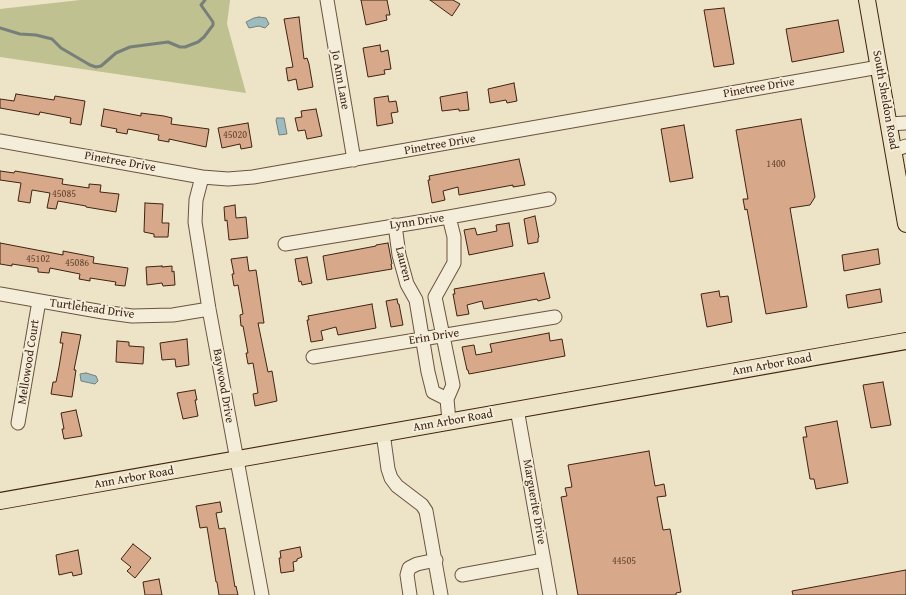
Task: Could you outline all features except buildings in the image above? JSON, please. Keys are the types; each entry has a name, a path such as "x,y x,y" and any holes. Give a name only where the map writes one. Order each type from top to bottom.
{"main road":[{"name":"South Sheldon Road","path":"867,0 889,124 900,148 906,224"},
{"name":"Ann Arbor Road","path":"0,502 906,341"}],"street":[{"name":"Jo Ann Lane","path":"327,0 354,160"},
{"name":"Pinetree Drive","path":"0,141 202,177 228,179 253,177 879,67"},
{"path":"889,124 906,123"},
{"name":"Baywood Drive","path":"202,177 196,200 195,222 209,309 262,595"},
{"name":"Lynn Drive","path":"285,244 549,199"},
{"path":"449,217 454,237 454,263 435,297 452,385 446,399 449,421"},
{"name":"Lauren","path":"395,225 399,255 407,284 416,300 428,372 433,392 446,399"},
{"name":"Turtlehead Drive","path":"0,294 132,316 173,315 209,309"},
{"path":"416,300 435,297"},
{"name":"Mellowood Court","path":"18,422 39,301"},
{"name":"Erin Drive","path":"313,357 555,317"},
{"name":"Marguerite Drive","path":"517,409 550,595"},
{"path":"383,433 388,469 391,478 397,486 422,504 426,511 436,560 441,595"},
{"path":"410,595 407,575 409,568 417,564 436,560"},
{"path":"462,575 544,560"}],"green space":[{"path":"80,0 230,0 227,24 246,93 0,57 0,9"}],"water":[{"path":"259,17 266,18 269,24 265,28 259,26 249,28 246,22"},
{"path":"277,118 284,118 287,134 279,135 276,120"},
{"path":"86,373 96,376 98,381 95,384 81,381 80,374"}],"waterway":[{"path":"0,28 20,34 36,35 52,39 61,48 96,67 101,66 116,53 130,47 168,42 180,47 185,47 198,42 213,25 213,22 201,5 205,0"}]}
